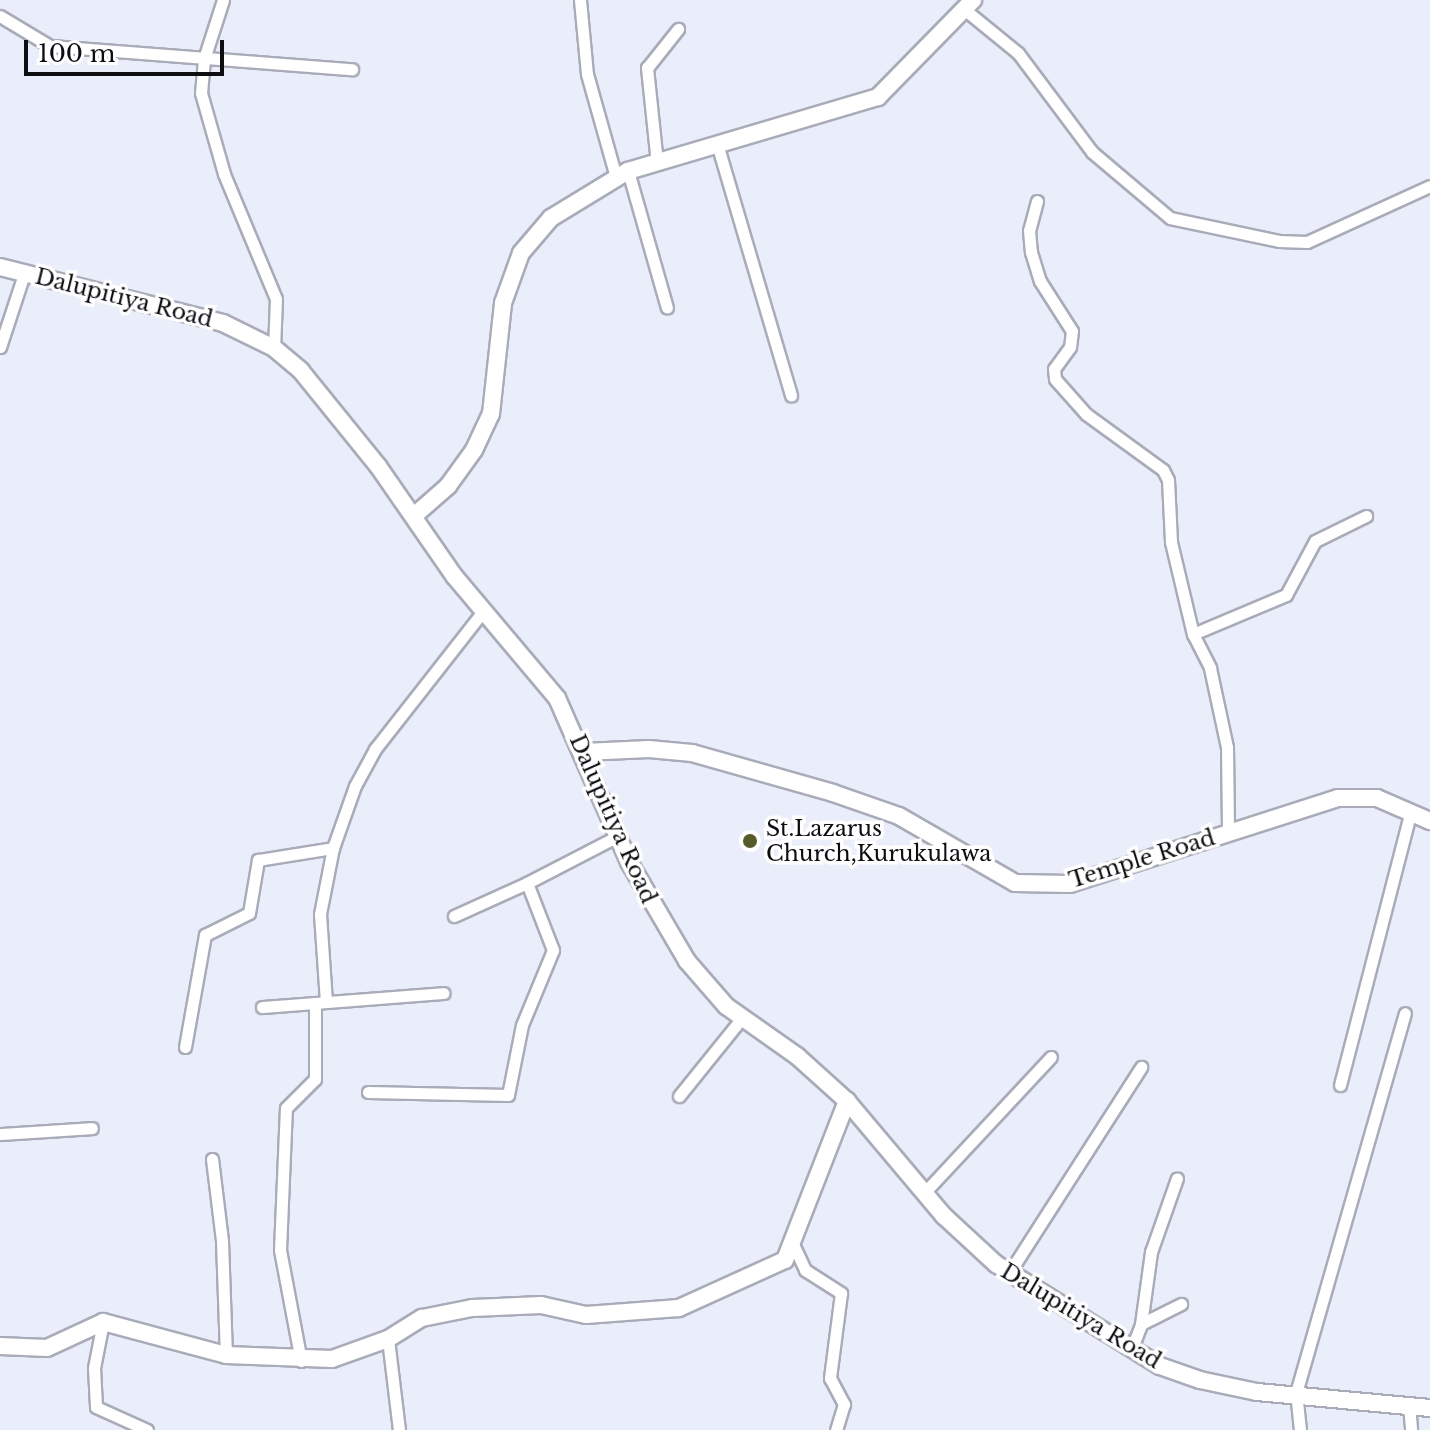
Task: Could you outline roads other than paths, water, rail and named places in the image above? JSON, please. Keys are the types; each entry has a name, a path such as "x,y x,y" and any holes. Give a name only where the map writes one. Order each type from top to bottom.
{"street":[{"path":"223,0 204,59 201,93 224,174 276,299 274,348"},
{"path":"580,0 587,74 667,308"},
{"path":"415,515 448,486 474,450 491,414 503,303 521,253 551,218 622,174 878,97 968,4 1018,53 1092,152 1170,218 1279,241 1307,242 1427,191"},
{"path":"0,16 50,46 352,69"},
{"path":"657,163 647,68 678,29"},
{"path":"718,147 791,395"},
{"path":"1037,201 1029,230 1031,252 1040,281 1072,331 1070,347 1054,369 1055,379 1086,414 1163,470 1168,480 1171,542 1193,634 1210,668 1227,747 1228,834"},
{"name":"Dalupitiya Road","path":"0,267 196,314 274,348 301,371 343,420 484,610 544,679 584,752 618,836 673,941 742,1018 797,1056 847,1101 924,1193 1009,1273 1132,1348 1200,1380 1257,1392 1296,1393 1430,1408"},
{"path":"0,347 24,274"},
{"path":"1193,634 1286,595 1315,541 1366,516"},
{"path":"301,1361 280,1250 286,1108 315,1079 321,1002 320,914 333,848 375,749 484,610"},
{"name":"Temple Road","path":"584,752 692,753 833,793 899,816 1015,883 1070,884 1338,798 1377,798 1410,815 1430,821"},
{"path":"1340,1085 1410,815"},
{"path":"454,916 618,836"},
{"path":"185,1047 205,935 249,913 258,860 333,848"},
{"path":"368,1092 508,1095 522,1025 553,950 527,883"},
{"path":"262,1007 443,993"},
{"path":"1300,1430 1296,1393 1405,1013"},
{"path":"679,1096 742,1018"},
{"path":"924,1193 1051,1057"},
{"path":"1009,1273 1141,1067"},
{"path":"0,1346 47,1348 103,1322 226,1355 301,1361 332,1359 388,1339 422,1318 472,1308 541,1305 586,1315 679,1308 771,1270 785,1260 847,1101"},
{"path":"0,1134 92,1128"},
{"path":"212,1159 222,1241 226,1355"},
{"path":"1132,1348 1141,1324 1151,1252 1177,1178"},
{"path":"793,1244 805,1270 841,1293 830,1378 844,1404 836,1430"},
{"path":"1141,1324 1181,1304"},
{"path":"103,1322 94,1368 96,1407 147,1430"},
{"path":"388,1339 399,1430"},
{"path":"1409,1405 1411,1430"}],"place":[{"name":"St.Lazarus Church,Kurukulawa","path":"750,841"}]}
